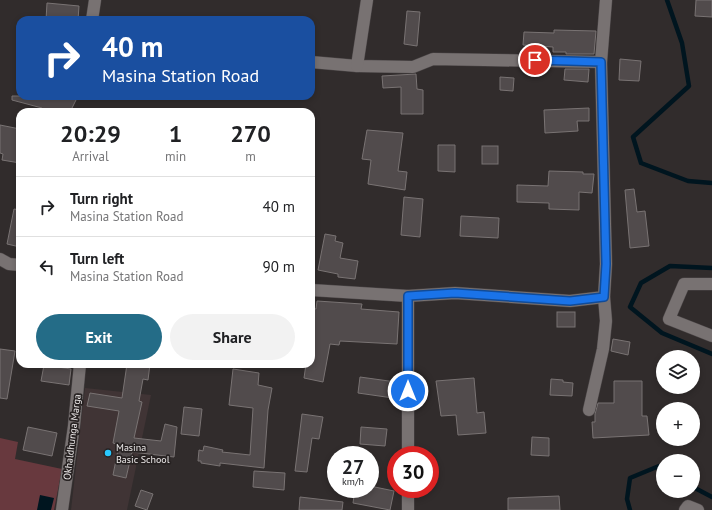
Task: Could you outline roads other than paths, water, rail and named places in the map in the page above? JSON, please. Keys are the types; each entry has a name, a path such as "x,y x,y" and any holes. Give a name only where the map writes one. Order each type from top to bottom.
{"street":[{"path":"93,16 95,0"},
{"path":"356,66 367,0"},
{"path":"589,410 603,350 606,321 604,297 606,264 601,62 606,0"},
{"path":"315,62 356,66 413,67 433,59 601,62"},
{"path":"0,259 9,264 16,265"},
{"path":"712,284 684,284 669,319 712,336"},
{"path":"315,290 408,296 455,293 570,301 604,297"},
{"path":"408,296 408,446"},
{"name":"Okhaldhunga Marga","path":"62,510 74,426 80,368"},
{"path":"408,498 408,510"},
{"path":"685,510 688,506 698,510"}],"water":[{"path":"40,495 54,498 51,510 37,510"}],"waterway":[{"path":"667,0 682,43 689,86 633,137 641,163 688,181 712,183"},
{"path":"712,268 670,266 641,283 630,307 662,333 712,354"},
{"path":"630,510 627,499 630,478 656,467"},
{"path":"700,491 712,497"}],"place":[{"name":"Masina Basic School","path":"108,453"}]}
